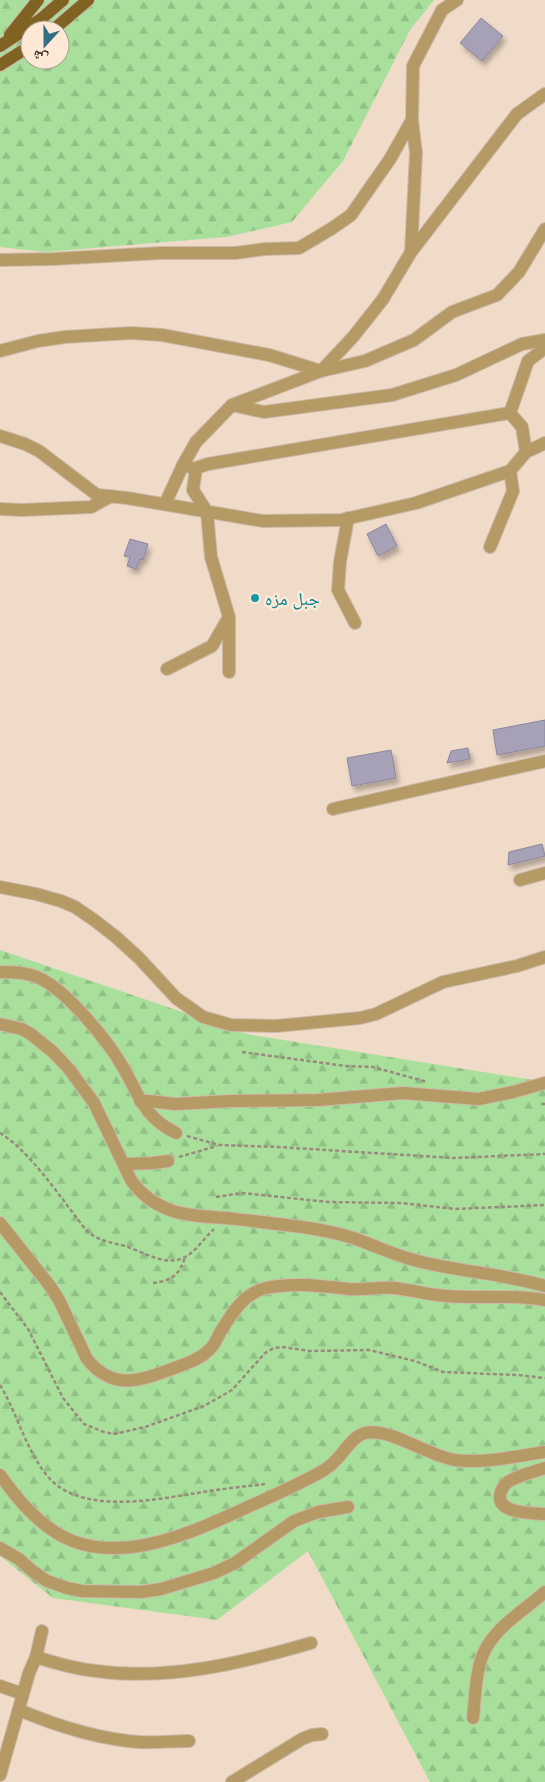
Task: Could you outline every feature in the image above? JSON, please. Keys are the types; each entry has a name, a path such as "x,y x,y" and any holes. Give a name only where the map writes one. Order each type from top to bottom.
{"main road":[{"path":"1,46 38,0"},
{"path":"1,46 41,19 63,0"},
{"path":"64,20 88,0"},
{"path":"0,65 20,52"}],"street":[{"path":"411,252 416,153 412,120 413,66 442,10 457,0"},
{"path":"321,371 353,337 383,299 411,252 517,114 545,94"},
{"path":"0,260 161,253 235,253 265,249 299,248 332,229 351,215 390,159 412,120"},
{"path":"165,504 196,442 232,405 321,371 365,361 414,340 452,312 497,295 519,272 545,230"},
{"path":"0,351 38,341 65,337 131,333 162,335 269,355 321,371"},
{"path":"232,405 264,412 392,394 456,375 522,344 545,340"},
{"path":"510,413 528,361 545,348"},
{"path":"183,466 196,468 218,462 510,413"},
{"path":"510,413 522,427 526,452"},
{"path":"0,436 25,444 39,451 97,495 165,504 263,521 341,520 416,503 510,471 526,452 545,443"},
{"path":"196,468 193,490 207,512 212,557 228,617 229,672"},
{"path":"490,547 513,491 510,471"},
{"path":"0,509 91,507 111,496"},
{"path":"348,518 340,562 338,590 355,623"},
{"path":"166,669 212,646 228,617"},
{"path":"333,809 545,761"},
{"path":"520,880 545,873"},
{"path":"0,886 61,901 75,907 116,937 176,998 204,1017 231,1025 276,1026 360,1018 376,1014 443,982 518,966 545,957"},
{"path":"0,972 34,976 45,981 58,991 102,1035 124,1068 140,1101 156,1121 176,1132"},
{"path":"0,1024 22,1029 32,1035 53,1052 69,1069 94,1103 139,1191 161,1206 175,1212 308,1228 338,1234 420,1262 522,1279 545,1286"},
{"path":"140,1101 149,1100 175,1104 318,1100 403,1094 479,1099 545,1083"},
{"path":"125,1164 168,1161"},
{"path":"0,1223 55,1293 87,1360 103,1375 122,1381 130,1382 150,1377 198,1359 215,1344 221,1331 240,1304 256,1291 267,1288 315,1285 351,1289 392,1288 444,1296 470,1298 513,1296 545,1300"},
{"path":"0,1475 24,1507 56,1533 82,1544 128,1548 174,1537 212,1524 301,1482 327,1469 345,1452 351,1441 367,1432 387,1434 423,1450 455,1460 489,1461 545,1452"},
{"path":"545,1468 509,1482 502,1489 499,1497 501,1504 507,1508 545,1514"},
{"path":"0,1548 19,1559 31,1570 48,1581 67,1588 82,1591 140,1592 161,1589 214,1573 235,1563 294,1521 318,1512 348,1507"},
{"path":"473,1718 478,1672 484,1651 493,1637 545,1592"},
{"path":"0,1775 29,1673 36,1657 42,1631"},
{"path":"36,1657 98,1672 146,1674 195,1670 248,1660 311,1643"},
{"path":"0,1686 23,1694"},
{"path":"19,1710 66,1727 112,1739 140,1742 189,1741"},
{"path":"232,1782 302,1739 322,1734"}],"path":[{"path":"242,1052 346,1066 373,1067 429,1083"},
{"path":"540,1104 545,1104"},
{"path":"176,1132 219,1145"},
{"path":"0,1133 43,1175 93,1236 107,1243 120,1245 164,1260 177,1260 185,1257 216,1227"},
{"path":"168,1161 219,1145 278,1146 453,1158 545,1154"},
{"path":"216,1197 242,1193 328,1202 401,1203 455,1209 545,1205"},
{"path":"153,1283 165,1282 173,1278 180,1270 185,1257"},
{"path":"0,1292 28,1329 63,1398 84,1424 114,1434 145,1427 204,1406 232,1390 265,1353 274,1348 283,1347 310,1351 369,1350 415,1361 448,1373 508,1374 545,1378"},
{"path":"0,1384 36,1460 46,1475 68,1492 110,1502 136,1502 266,1484"}],"green space":[{"path":"0,0 434,0 410,30 343,161 292,222 226,237 45,252 0,247"},
{"path":"0,950 247,1034 545,1082 545,1782 430,1782 308,1551 217,1620 53,1598 0,1556"}],"building":[{"path":"481,18 503,36 482,61 460,43"},
{"path":"386,524 397,546 378,556 367,534"},
{"path":"130,539 148,544 143,560 140,559 136,569 127,566 130,557 124,556"},
{"path":"545,720 545,746 497,755 493,730"},
{"path":"468,748 470,759 447,763 451,751"},
{"path":"391,750 396,778 352,786 347,758"},
{"path":"542,844 545,856 508,865 509,852"}],"place":[{"name":"جبل مزه","path":"255,598"}]}
